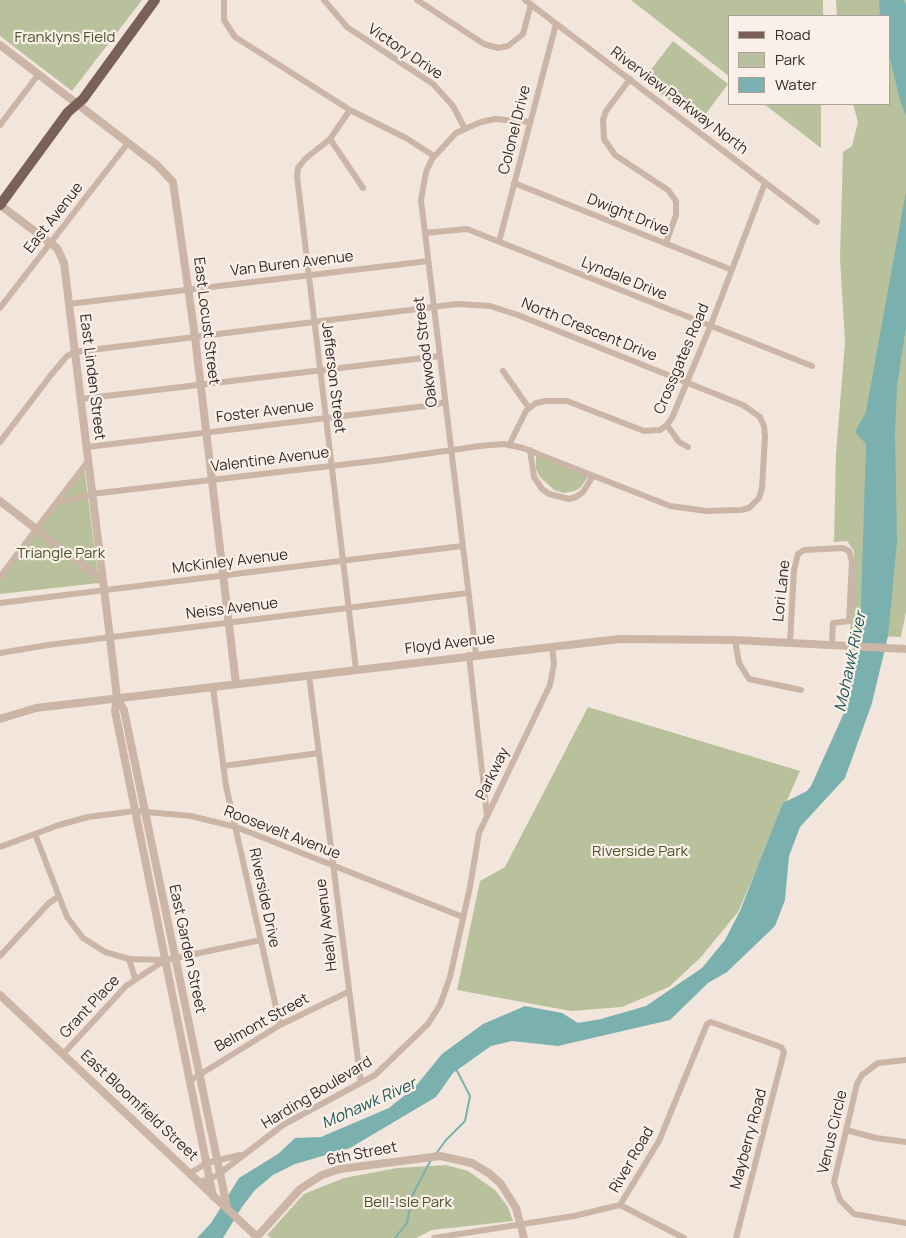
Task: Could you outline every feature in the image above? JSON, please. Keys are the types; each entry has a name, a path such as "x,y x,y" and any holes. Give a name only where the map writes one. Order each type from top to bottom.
{"main road":[{"path":"0,205 68,112 77,105 153,1"}],"street":[{"path":"224,0 224,20 235,37 350,110 406,138 434,156"},
{"name":"Victory Drive","path":"324,0 347,27 433,84 453,106 464,129"},
{"path":"416,0 484,44 498,48 508,46 523,34 528,2"},
{"name":"Riverview Parkway North","path":"528,2 817,222"},
{"name":"Colonel Drive","path":"499,242 556,24"},
{"name":"East Locust Street","path":"0,45 163,170 174,182 195,337 236,684"},
{"path":"0,125 38,75"},
{"path":"630,79 606,111 603,120 604,139 615,155 668,190 676,201 676,215 666,243"},
{"name":"Jefferson Street","path":"350,110 330,139 305,159 298,168 297,176 356,669"},
{"name":"Oakwood Street","path":"487,814 468,593 421,200 422,186 434,156 447,142 464,129 495,119 530,122"},
{"path":"330,139 363,188"},
{"name":"East Avenue","path":"0,308 128,143"},
{"name":"Dwight Drive","path":"514,183 732,270"},
{"name":"Crossgates Road","path":"529,408 536,404 557,400 567,401 644,431 660,430 666,425 672,418 710,327 766,183"},
{"name":"East Linden Street","path":"0,205 51,244 61,255 64,263 103,581"},
{"name":"Lyndale Drive","path":"425,233 467,229 812,366"},
{"name":"Van Buren Avenue","path":"70,304 428,261"},
{"name":"North Crescent Drive","path":"75,352 457,304 490,306 518,315 743,405 754,411 763,421 765,437 762,488 757,501 749,508 741,510 685,510 661,503 594,476"},
{"path":"0,442 51,375 67,356 75,352"},
{"path":"81,399 440,356"},
{"path":"503,371 529,408 521,418 509,445"},
{"name":"Foster Avenue","path":"87,447 434,405 445,402"},
{"path":"666,425 680,442 688,447"},
{"path":"451,450 509,445 530,450 594,476 583,492 576,497 569,499 549,494 542,489 534,477 530,450"},
{"name":"Valentine Avenue","path":"56,503 91,494 451,450"},
{"path":"0,578 89,460"},
{"path":"0,501 103,581"},
{"name":"McKinley Avenue","path":"0,603 462,546"},
{"name":"Lori Lane","path":"790,642 794,570 798,554 804,550 843,548 849,551 852,562 849,622 833,623 832,644"},
{"name":"East Garden Street","path":"103,581 116,698 115,711 210,1179 219,1198 257,1238"},
{"name":"Neiss Avenue","path":"0,653 48,644 349,609 468,593"},
{"name":"Floyd Avenue","path":"0,719 36,708 619,639 735,640 906,649"},
{"path":"735,640 742,670 749,679 801,690"},
{"name":"Parkway","path":"463,917 470,887 475,847 487,814 550,685 554,664 552,646"},
{"name":"Healy Avenue","path":"309,675 361,1083"},
{"name":"Riverside Drive","path":"212,687 223,766 280,1025"},
{"name":"East Garden Street","path":"116,698 124,710 220,1174 219,1198"},
{"path":"223,766 319,753"},
{"name":"Roosevelt Avenue","path":"0,847 88,817 135,811 191,816 236,827 463,917"},
{"path":"35,834 67,917 82,938 105,952 129,959 166,960 261,940"},
{"path":"0,956 49,903 58,896"},
{"name":"Harding Boulevard","path":"199,1182 220,1174 242,1154 283,1125 361,1083 383,1068 419,1034 440,1005 450,977 463,917"},
{"name":"Grant Place","path":"129,959 135,978"},
{"name":"Grant Place","path":"63,1054 115,996 135,978 166,960"},
{"name":"Belmont Street","path":"191,1080 280,1025 348,992"},
{"name":"East Bloomfield Street","path":"0,994 199,1182 219,1198"},
{"name":"River Road","path":"434,1238 574,1216 620,1205 659,1142 710,1022 718,1023 781,1047"},
{"name":"Mayberry Road","path":"736,1238 783,1058 784,1050 781,1047"},
{"name":"Venus Circle","path":"906,1060 878,1063 862,1075 857,1084 834,1182 840,1200 854,1214 906,1223"},
{"path":"846,1130 876,1138 906,1142"},
{"name":"Harding Boulevard","path":"190,1173 207,1163 242,1154"},
{"name":"6th Street","path":"257,1238 300,1189 322,1175 340,1169 428,1156 465,1160 490,1174 509,1194 522,1224 524,1238"},
{"path":"620,1205 684,1238"}],"green space":[{"name":"Franklyns Field","path":"0,0 142,0 72,91 0,36"},
{"path":"631,0 823,0 823,15 728,15 728,75"},
{"path":"836,0 906,0 906,611 901,637 850,635 854,551 847,541 834,542 836,454 845,342 840,258 843,152 852,146 858,122 853,105 891,105 891,15 837,15"},
{"path":"673,41 728,84 699,123 643,80"},
{"path":"765,105 821,105 821,148"},
{"path":"536,453 590,474 581,487 575,491 564,493 554,490 540,477 536,469"},
{"name":"Triangle Park","path":"84,466 99,583 0,594 0,581"},
{"name":"Riverside Park","path":"588,707 800,771 738,912 701,957 669,987 622,1007 571,1011 457,990 480,881 505,867"},
{"name":"Bell-Isle Park","path":"446,1165 468,1171 495,1190 508,1207 513,1221 432,1230 416,1238 271,1238 267,1235 304,1194 344,1178 397,1168"}],"water":[{"path":"879,0 904,0 906,7 906,116 891,63 891,15 880,15"},
{"path":"906,191 906,327 897,386 895,431 897,542 888,636 872,703 845,778 800,827 789,856 785,900 775,926 727,972 708,983 670,1020 558,1046 512,1041 491,1046 453,1073 436,1097 350,1148 295,1164 273,1175 255,1190 223,1238 197,1238 211,1223 239,1178 278,1154 295,1138 321,1137 389,1108 415,1087 442,1054 483,1024 525,1006 562,1013 578,1023 601,1019 646,1006 702,968 725,940 740,911 783,803 807,791 811,786 848,704 860,637 866,444 855,432 866,412"}],"waterway":[{"path":"435,1155 446,1140 465,1121 470,1096 456,1069"},
{"path":"395,1238 407,1223 412,1196 431,1160"}],"water label":[{"name":"Mohawk River","path":"851,662"},
{"name":"Mohawk River","path":"369,1104"}]}
